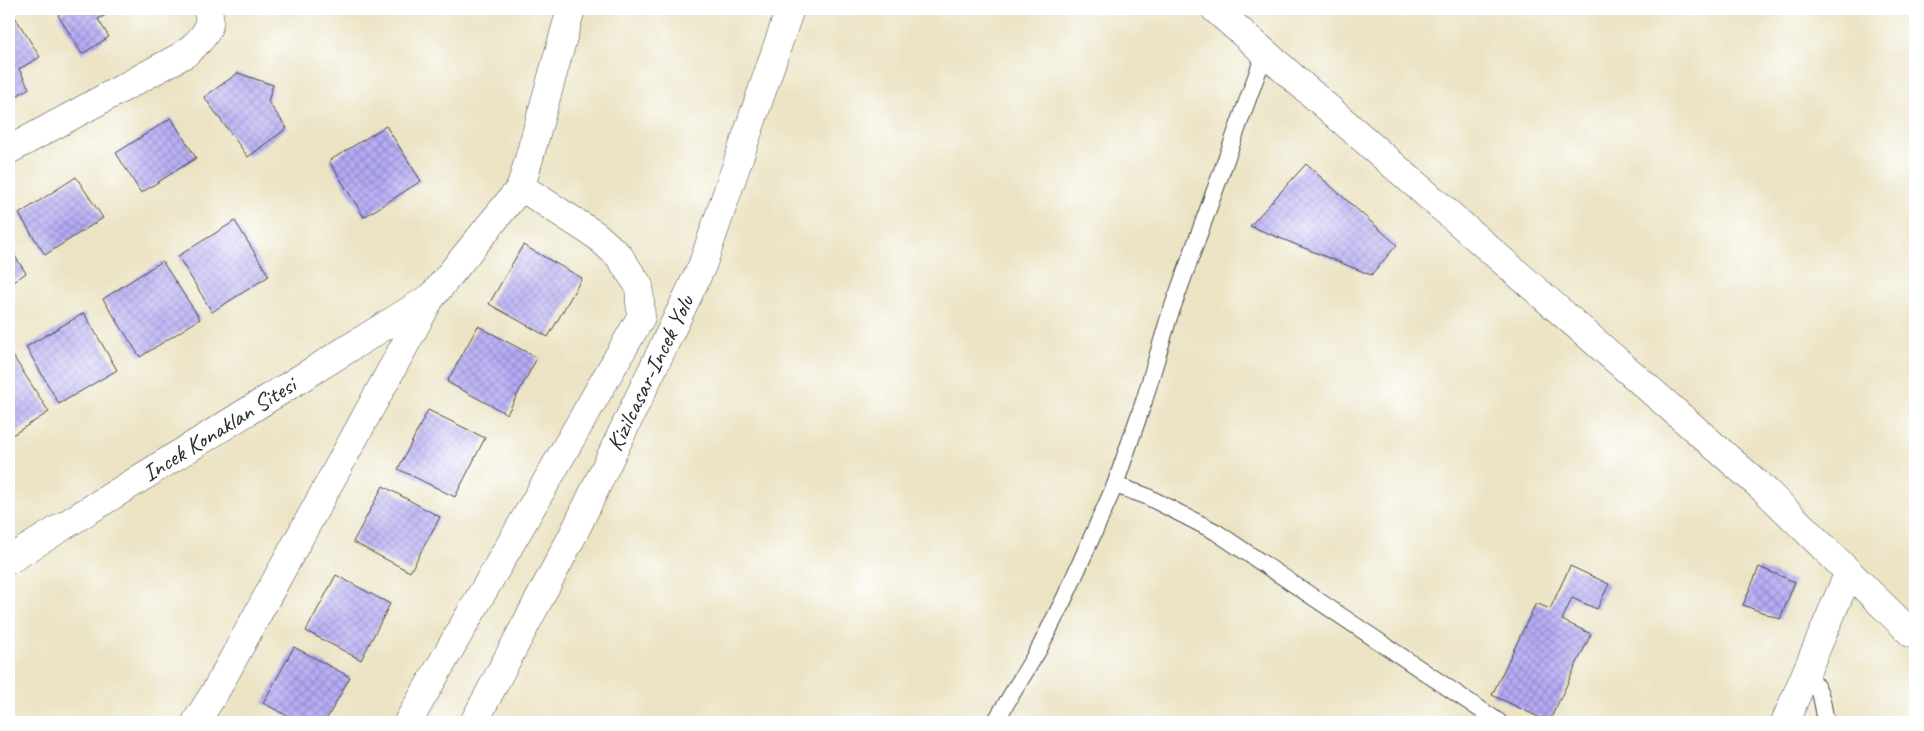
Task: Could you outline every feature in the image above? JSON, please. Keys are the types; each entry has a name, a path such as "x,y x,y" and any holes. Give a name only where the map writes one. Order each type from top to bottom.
{"street":[{"path":"9,150 186,54 201,39 210,25 210,14 207,9"},
{"path":"196,722 215,692 430,299 521,188 571,9"},
{"name":"Kizilcasar-Incek Yolu","path":"474,722 573,534 702,266 790,9"},
{"path":"1215,9 1768,493 1915,635"},
{"path":"408,722 641,317 639,286 619,256 597,236 521,188"},
{"name":"Incek Konaklan Sitesi","path":"9,560 430,299"},
{"path":"1785,722 1849,572"}],"lane":[{"path":"995,722 1039,649 1092,540 1144,401 1169,317 1265,52"},
{"path":"1114,485 1146,496 1216,532 1499,722"},
{"path":"1805,676 1816,684 1821,692 1826,722"}],"building":[{"path":"9,9 40,57 19,69 29,88 9,101"},
{"path":"68,9 116,9 98,19 109,37 82,54 58,15"},
{"path":"238,73 273,85 268,102 287,128 248,157 204,97"},
{"path":"171,118 196,158 141,193 116,153"},
{"path":"386,126 421,181 364,217 329,161"},
{"path":"1306,164 1397,245 1371,275 1250,226"},
{"path":"76,177 103,218 45,255 19,214"},
{"path":"235,221 269,276 212,312 178,256"},
{"path":"523,245 582,278 548,337 489,304"},
{"path":"9,247 26,273 9,285"},
{"path":"162,261 200,319 140,357 103,299"},
{"path":"84,313 117,370 59,404 26,347"},
{"path":"478,326 537,358 507,414 447,382"},
{"path":"13,356 49,412 9,437 9,359"},
{"path":"428,410 485,438 455,497 398,469"},
{"path":"383,486 440,517 410,572 353,542"},
{"path":"1570,566 1609,584 1597,609 1572,598 1562,620 1591,634 1549,722 1492,695 1536,603 1550,609"},
{"path":"1759,567 1795,582 1780,619 1743,605"},
{"path":"336,575 390,604 361,660 306,631"},
{"path":"294,647 350,677 325,722 299,722 263,703"}]}
